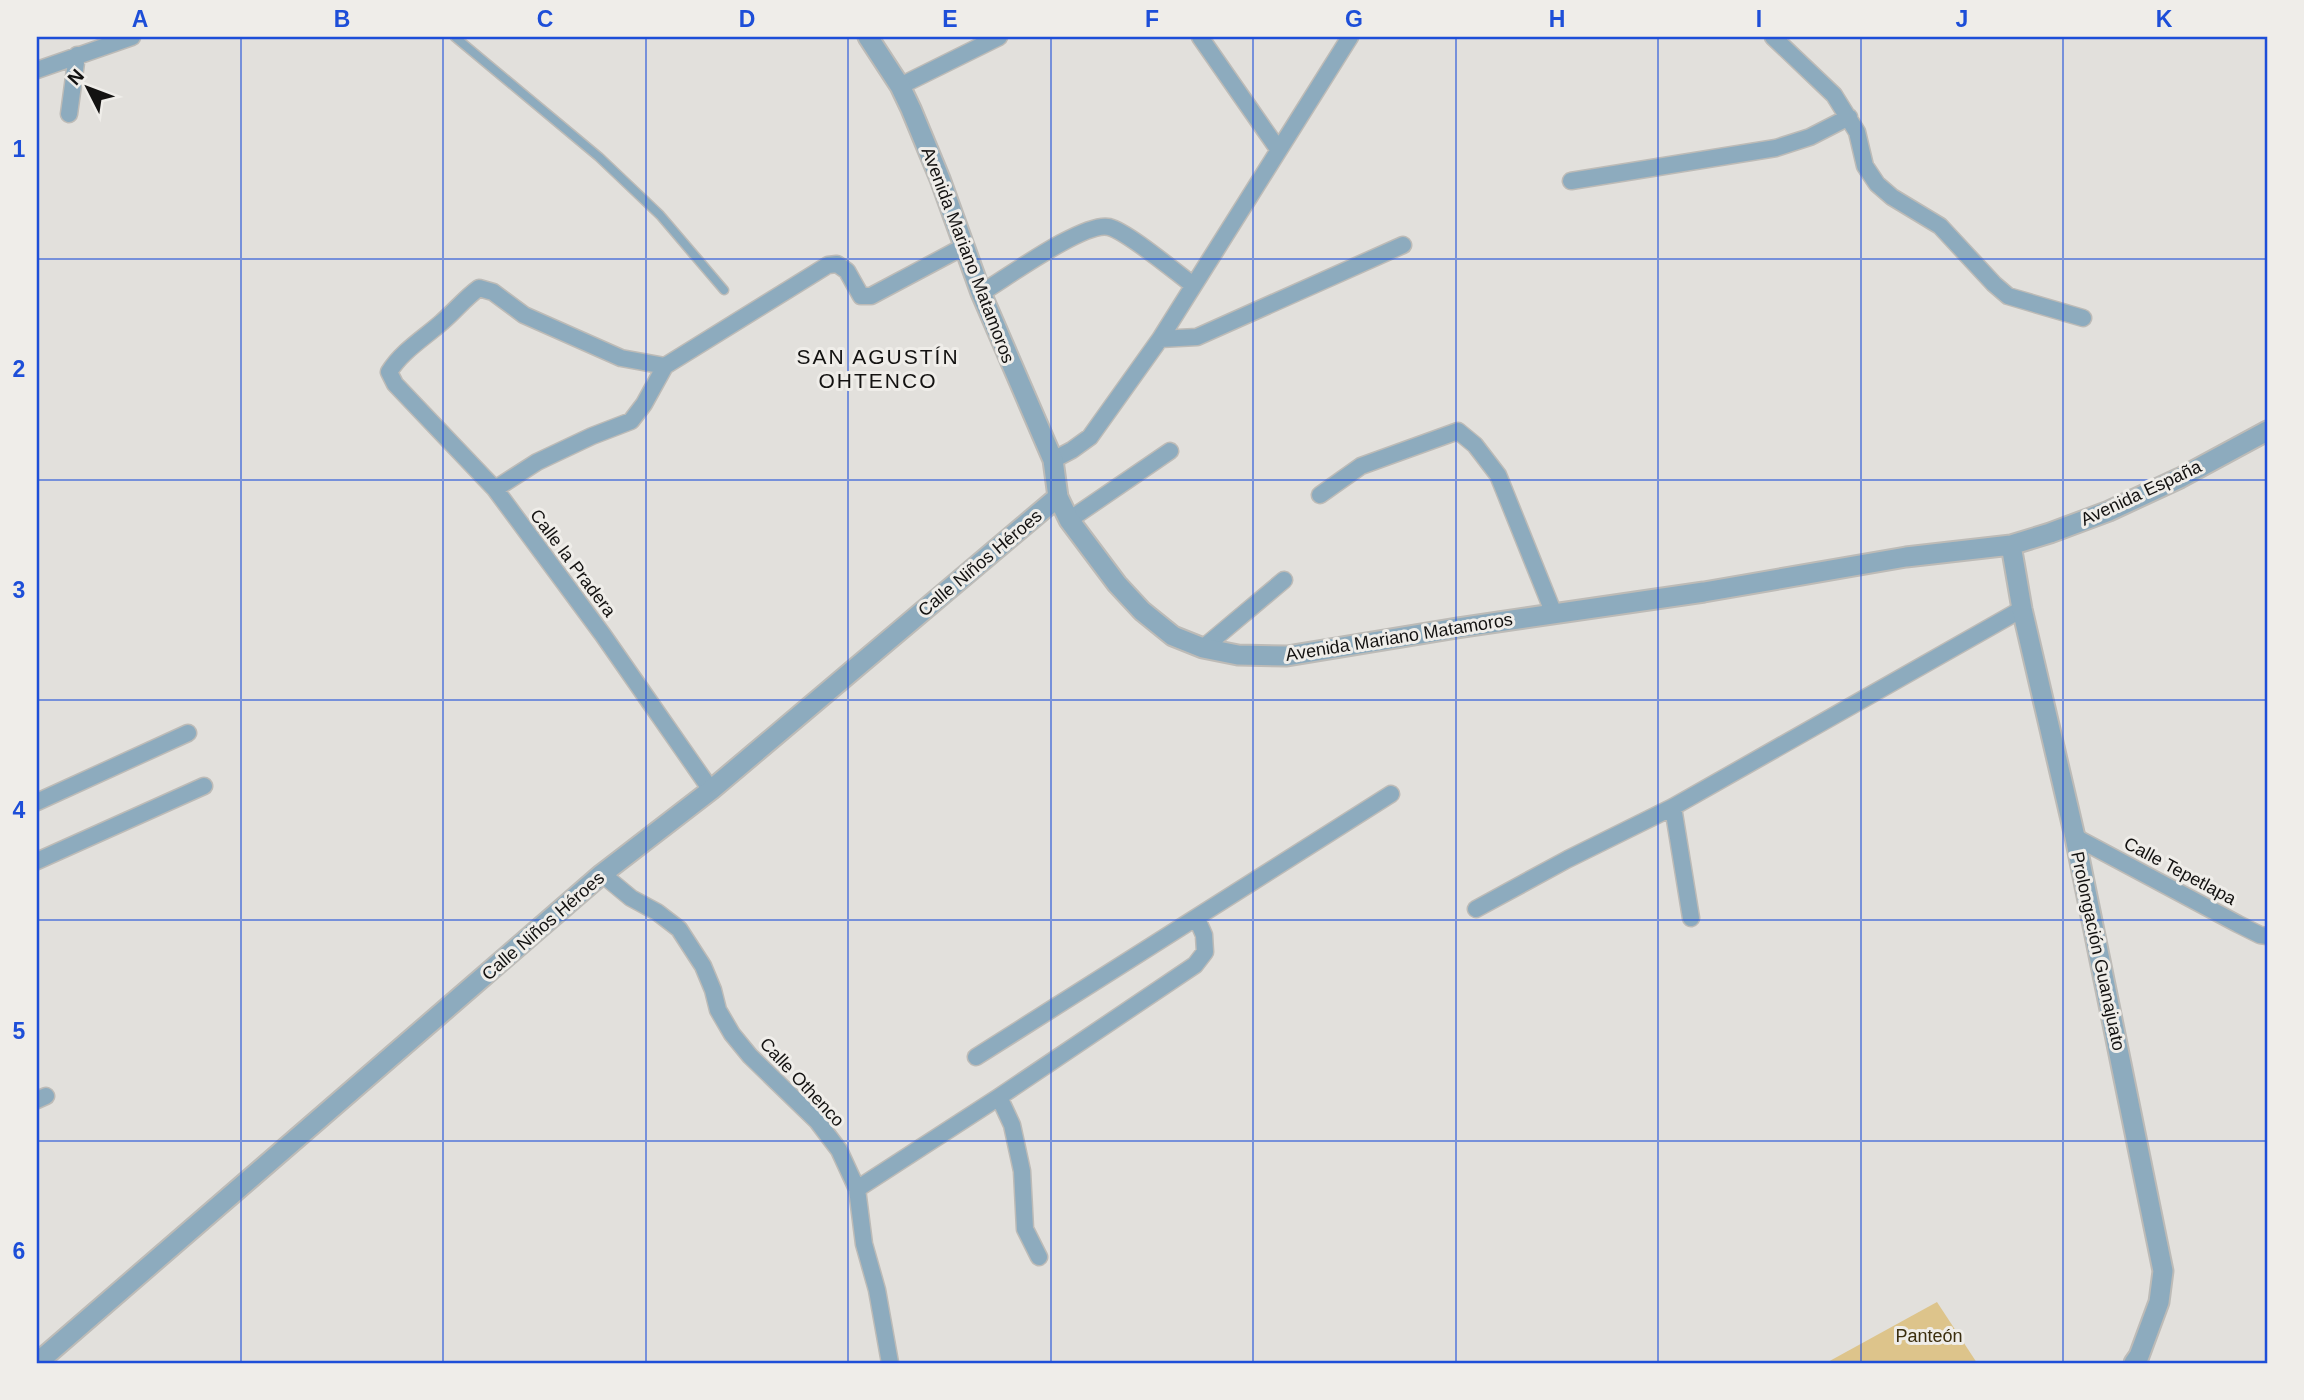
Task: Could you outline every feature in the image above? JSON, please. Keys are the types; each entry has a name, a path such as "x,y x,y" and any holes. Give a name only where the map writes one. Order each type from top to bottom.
{"street":[{"path":"37,70 132,37"},
{"name":"Avenida Mariano Matamoros","path":"868,37 900,86 940,179 981,293 1053,460 1058,497 1069,520 1117,584 1142,611 1173,636 1203,648 1238,655 1287,656 1704,592 1906,557 2011,545"},
{"path":"900,86 999,37"},
{"path":"1200,37 1278,149"},
{"path":"1053,460 1090,437 1160,339 1350,37"},
{"path":"1773,37 1834,95 1857,132 1866,166 1877,184 1892,197 1940,226 2008,296 2083,318"},
{"path":"69,114 77,55"},
{"path":"1571,181 1776,148 1810,137 1849,117"},
{"path":"981,293 1070,238 1095,226 1108,226 1122,233 1193,285"},
{"path":"1160,339 1196,337 1404,246"},
{"path":"495,489 537,462 631,421 644,404 665,366 828,265 837,264 847,271 861,296 871,296 963,247"},
{"name":"Calle la Pradera","path":"665,366 621,358 524,315 493,292 479,288 396,360 389,372 395,384 495,489 603,635 711,790"},
{"name":"Avenida España","path":"2011,545 2109,511 2180,478 2267,431"},
{"path":"1320,495 1360,466 1458,432 1475,445 1498,475 1555,614"},
{"path":"1069,520 1170,451"},
{"name":"Calle Niños Héroes","path":"37,1363 602,874 711,790 1058,497"},
{"name":"Prolongación Guanajuato","path":"2011,545 2022,609 2075,837 2163,1271 2159,1302 2137,1360"},
{"path":"1203,648 1284,580"},
{"path":"1476,909 1568,859 1673,807 2022,609"},
{"path":"37,802 188,733"},
{"path":"37,861 204,786"},
{"path":"976,1057 1391,794"},
{"path":"1673,807 1691,918"},
{"name":"Calle Tepetlapa","path":"2075,837 2238,924 2267,936"},
{"name":"Calle Othenco","path":"602,874 631,898 657,912 679,929 703,966 718,1010 732,1034 817,1121 839,1150 857,1189 864,1244 877,1290 890,1363"},
{"path":"857,1189 1195,965 1205,953 1204,935 1196,919"},
{"path":"999,1097 1012,1125 1021,1171 1025,1229 1039,1257"}],"lane":[{"path":"455,37 599,157 660,215 724,290"}],"green space":[{"name":"Panteón","path":"1937,1302 1977,1363 1826,1363"}],"district":[{"name":"SAN AGUSTÍN OHTENCO","path":"878,369"}]}
